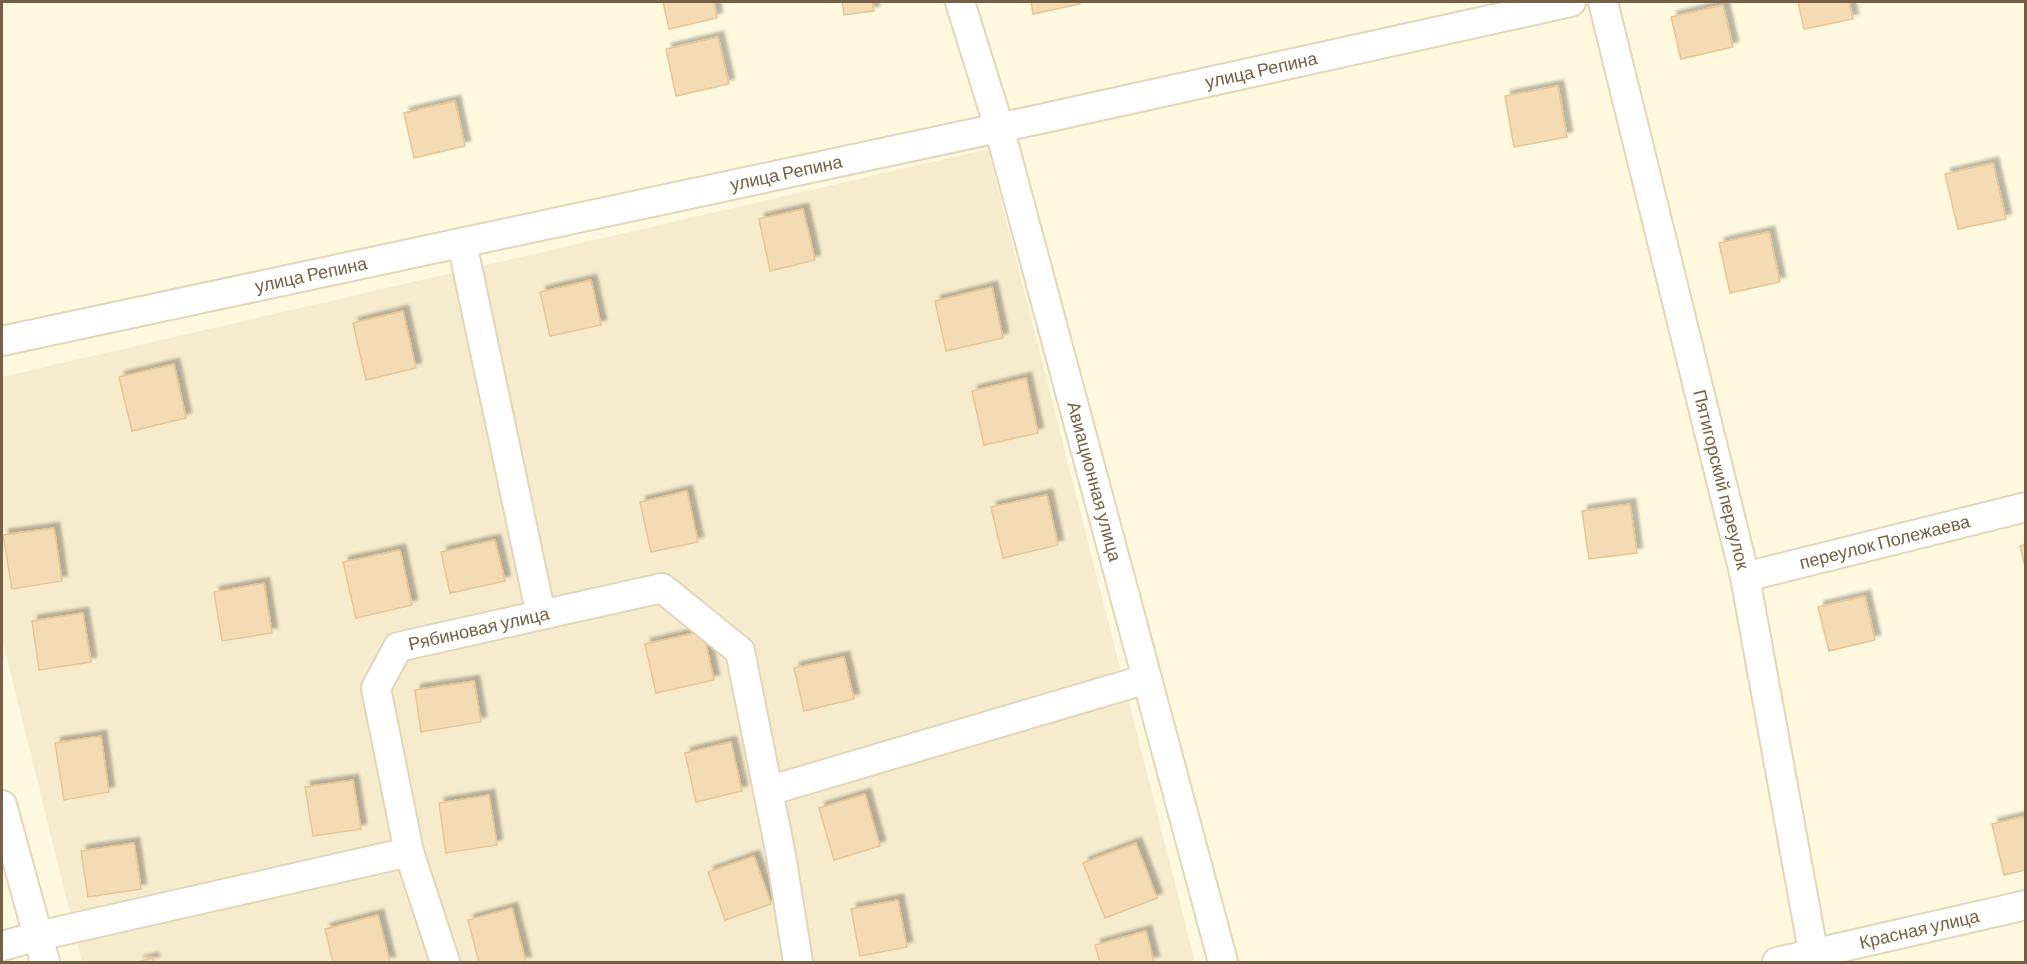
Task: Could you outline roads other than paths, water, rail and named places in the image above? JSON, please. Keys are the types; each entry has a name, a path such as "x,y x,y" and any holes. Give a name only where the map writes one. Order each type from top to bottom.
{"street":[{"name":"Авиационная улица","path":"960,2 999,127 1222,963"},
{"name":"улица Репина","path":"2,341 1571,2"},
{"name":"Пятигорский переулок","path":"1603,2 1744,577 1814,958"},
{"path":"462,243 541,615"},
{"name":"переулок Полежаева","path":"1744,577 2025,507"},
{"name":"Рябиновая улица","path":"445,963 409,852 376,688 398,647 662,588 740,651 781,855 798,963"},
{"path":"768,791 1147,679"},
{"path":"2,805 42,949"},
{"path":"2,946 42,949 409,852"},
{"name":"Красная улица","path":"1777,963 1814,958 2025,905"}]}
